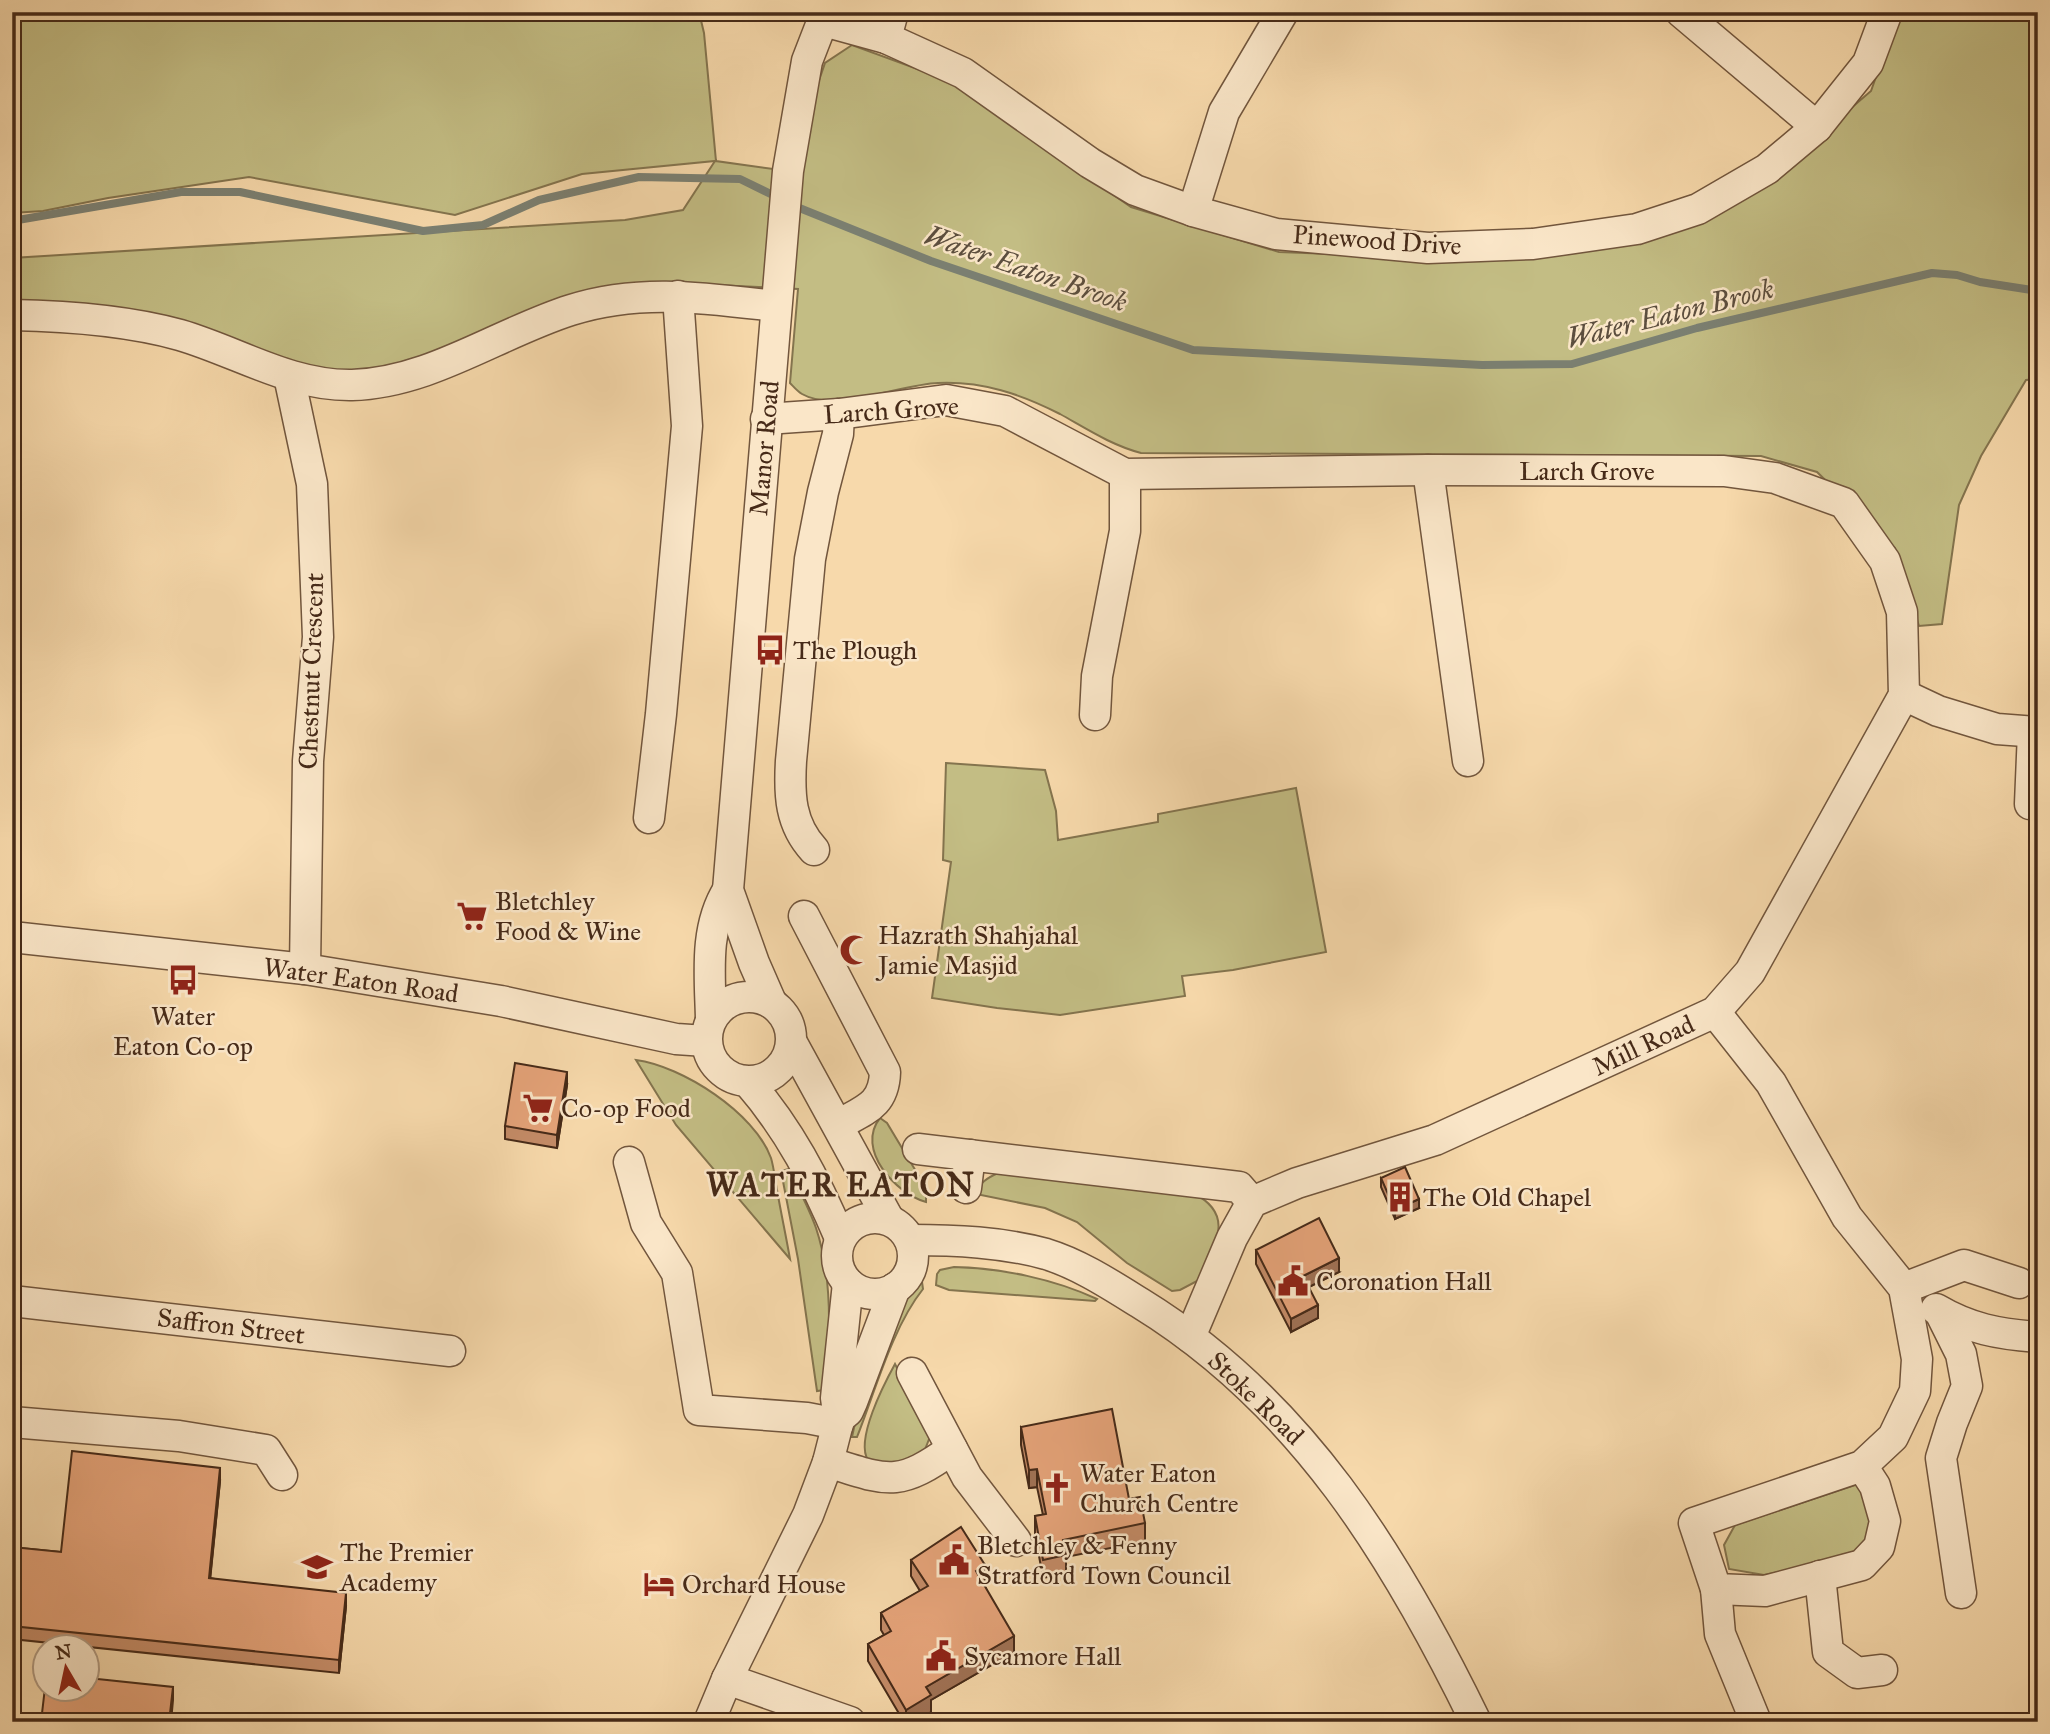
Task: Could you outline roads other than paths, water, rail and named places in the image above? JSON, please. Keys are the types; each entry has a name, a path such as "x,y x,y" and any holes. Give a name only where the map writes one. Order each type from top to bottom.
{"street":[{"path":"1193,211 1224,112 1283,12"},
{"path":"1681,12 1817,127"},
{"name":"Pinewood Drive","path":"825,17 890,25 1090,163 1135,190 1193,211 1276,234 1428,248 1533,244 1637,229 1698,209 1767,169 1817,127 1868,63 1887,12"},
{"name":"Manor Road","path":"709,1030 711,940 714,918 728,890 788,171 807,61 825,17"},
{"path":"649,818 687,426 678,296"},
{"path":"12,316 116,324 176,334 289,376 332,384 366,384 439,365 572,309 631,297 678,296 775,306"},
{"name":"Chestnut Crescent","path":"289,376 312,484 318,637 308,761 305,969"},
{"name":"Larch Grove","path":"766,419 839,414 946,400 981,405 1005,411 1125,474 1428,470 1724,471 1775,478 1844,503 1885,561 1902,612 1904,695"},
{"path":"814,850 803,839 792,810 789,786 810,559 838,434 839,414"},
{"path":"1428,470 1468,761"},
{"path":"1095,715 1097,676 1125,531 1125,474"},
{"path":"1715,1012 1750,972 1904,695 1938,711 1997,729 2035,732 2030,804"},
{"name":"Manor Road","path":"728,890 771,1002"},
{"path":"804,916 885,1072 885,1083 874,1105 838,1125"},
{"name":"Water Eaton Road","path":"12,937 305,969 501,1001 676,1039 709,1030"},
{"path":"792,1043 787,1059 779,1069 768,1077 748,1082 729,1076 718,1068 710,1055 709,1030 719,1007 740,997 753,996 771,1002 785,1015 790,1025 792,1043 913,1251 909,1272 895,1288 852,1402 839,1422"},
{"name":"Mill Road","path":"1252,1202 1297,1183 1435,1140 1715,1012 1771,1083 1847,1217 1904,1290 1917,1359 1915,1391 1893,1437 1862,1466 1694,1524 1716,1589"},
{"path":"748,1082 772,1110 800,1153 840,1238"},
{"path":"918,1149 1239,1188 1252,1202 1232,1238 1190,1337"},
{"path":"966,1188 970,1155"},
{"path":"629,1162 646,1223 677,1273 699,1410 839,1422"},
{"path":"895,1288 868,1293 858,1290 841,1275 836,1251 840,1238 856,1222 878,1218 899,1230"},
{"name":"Stoke Road","path":"899,1230 997,1244 1049,1255 1124,1293 1190,1337 1227,1367 1284,1421 1350,1502 1404,1586 1476,1722"},
{"path":"1904,1290 1964,1265 2019,1283"},
{"path":"709,1722 727,1679 808,1515 828,1462 839,1422 836,1398 848,1283"},
{"path":"1904,1290 1961,1324 2008,1335 2038,1337"},
{"name":"Saffron Street","path":"12,1301 450,1351"},
{"path":"1940,1312 1961,1354 1968,1386 1941,1458 1961,1593"},
{"path":"912,1373 978,1492 1016,1541"},
{"path":"12,1422 179,1436 266,1450 282,1475"},
{"path":"828,1462 872,1476 903,1477 926,1468 952,1449"},
{"path":"1756,1722 1720,1634 1716,1589 1765,1591 1862,1564 1879,1547 1885,1521 1875,1486 1862,1466"},
{"path":"1820,1576 1828,1652 1857,1673 1882,1670"},
{"path":"727,1679 780,1710 850,1722"}],"waterway":[{"name":"Water Eaton Brook","path":"12,221 181,192 240,192 423,231 483,225 539,200 639,177 740,179 781,199"},
{"name":"Water Eaton Brook","path":"792,205 931,261 1193,350 1482,365 1572,364 1697,328 1932,273 1957,275 1980,282 2038,291"}],"place":[{"name":"The Plough","path":"770,650"},
{"name":"Bletchley Food & Wine","path":"472,916"},
{"name":"Hazrath Shahjahal Jamie Masjid","path":"855,950"},
{"name":"Water Eaton Co-op","path":"183,980"},
{"name":"Co-op Food","path":"538,1108"},
{"name":"The Old Chapel","path":"1400,1197"},
{"name":"Coronation Hall","path":"1293,1281"},
{"name":"Water Eaton Church Centre","path":"1057,1488"},
{"name":"Bletchley & Fenny Stratford Town Council","path":"954,1560"},
{"name":"The Premier Academy","path":"317,1567"},
{"name":"Orchard House","path":"659,1584"},
{"name":"Sycamore Hall","path":"941,1656"}],"district":[{"name":"WATER EATON","path":"841,1184"}]}
